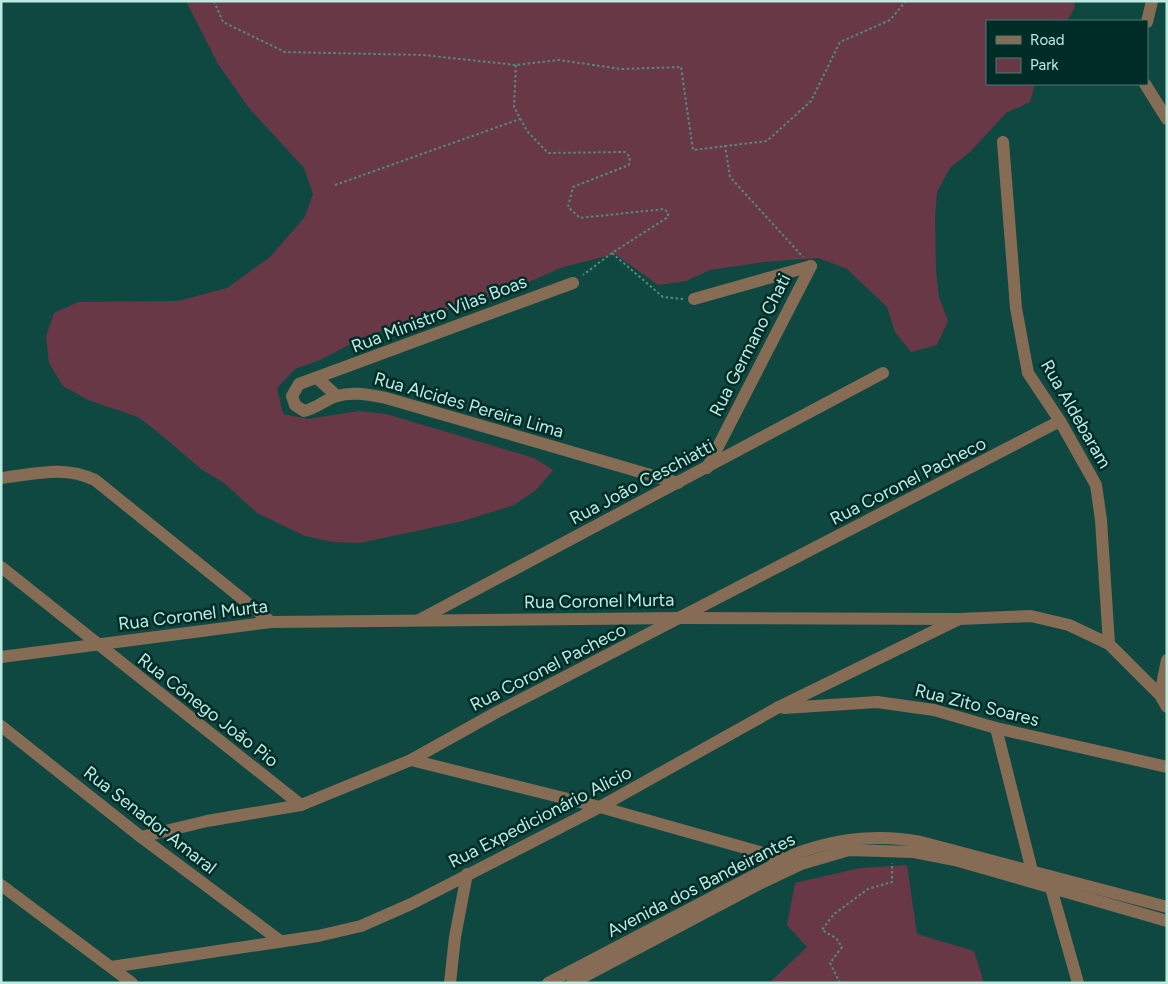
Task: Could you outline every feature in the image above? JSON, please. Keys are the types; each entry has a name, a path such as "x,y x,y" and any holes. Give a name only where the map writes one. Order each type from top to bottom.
{"street":[{"path":"1147,20 1152,1"},
{"path":"1146,85 1167,119"},
{"name":"Rua Aldebaram","path":"1003,142 1016,308 1026,364 1028,373 1060,422 1096,485 1101,520 1110,644"},
{"path":"694,299 811,266"},
{"name":"Rua Germano Chati","path":"707,468 811,266"},
{"name":"Rua Ministro Vilas Boas","path":"317,378 573,282"},
{"name":"Rua João Ceschiatti","path":"417,622 883,373"},
{"path":"317,378 337,396"},
{"name":"Rua Alcides Pereira Lima","path":"317,378 299,384 292,396 294,405 304,411 314,409 337,396 360,394 386,398 678,483"},
{"name":"Rua Coronel Pacheco","path":"141,837 207,821 301,806 411,760 497,712 1060,422"},
{"path":"1,478 61,470 79,472 95,480 271,622"},
{"name":"Rua Cônego João Pio","path":"1,566 96,644 301,806"},
{"name":"Rua Coronel Murta","path":"1,657 271,622 682,618 959,619 1031,616 1069,625 1110,644 1160,695 1167,706"},
{"name":"Rua Expedicionário Alicio","path":"110,967 279,940 318,936 361,926 410,904 600,807 777,708 959,619"},
{"path":"1160,695 1167,660"},
{"name":"Rua Zito Soares","path":"777,708 877,702 934,710 996,728 1167,767"},
{"name":"Rua Senador Amaral","path":"1,726 141,837 279,940"},
{"path":"996,728 1032,871"},
{"path":"411,760 600,807 801,864"},
{"name":"Avenida dos Bandeirantes","path":"548,983 786,859 825,844 854,840 891,838 921,842 1167,907"},
{"name":"Avenida dos Bandeirantes","path":"572,983 761,883 801,864 849,850 914,852 955,860 1167,921"},
{"path":"450,983 455,937 467,874"},
{"path":"1,885 132,983"},
{"path":"1052,888 1078,983"}],"path":[{"path":"214,1 223,22 285,52 423,55 516,65 559,60 621,69 681,68 693,150 767,141 811,102 840,42 890,20 906,1"},
{"path":"516,65 514,107 526,131 548,153 625,152 630,157 629,164 573,187 568,206 580,218 664,209 668,212 668,217 612,253 573,282"},
{"path":"335,185 520,119"},
{"path":"724,145 730,177 811,266"},
{"path":"612,253 663,297 694,299"},
{"path":"840,983 830,963 842,946 836,938 822,930 834,914 868,890 892,882 891,851"}],"green space":[{"path":"186,1 1075,1 1074,9 1068,20 986,20 986,85 1035,85 1030,102 1006,113 971,151 950,168 937,192 935,218 936,271 939,297 948,321 937,345 911,352 895,332 887,307 847,269 818,258 764,262 710,270 686,281 658,285 615,254 563,267 513,289 366,336 320,360 295,369 277,388 283,414 308,419 359,411 386,414 534,458 553,470 536,490 514,505 463,521 360,543 333,542 305,536 257,513 224,483 201,469 138,417 88,400 63,386 49,363 46,337 54,313 78,302 178,301 227,288 270,257 304,218 313,194 304,168 249,108 218,64"},
{"path":"907,865 917,934 974,951 984,983 769,983 807,947 787,925 795,883 860,868"}]}
